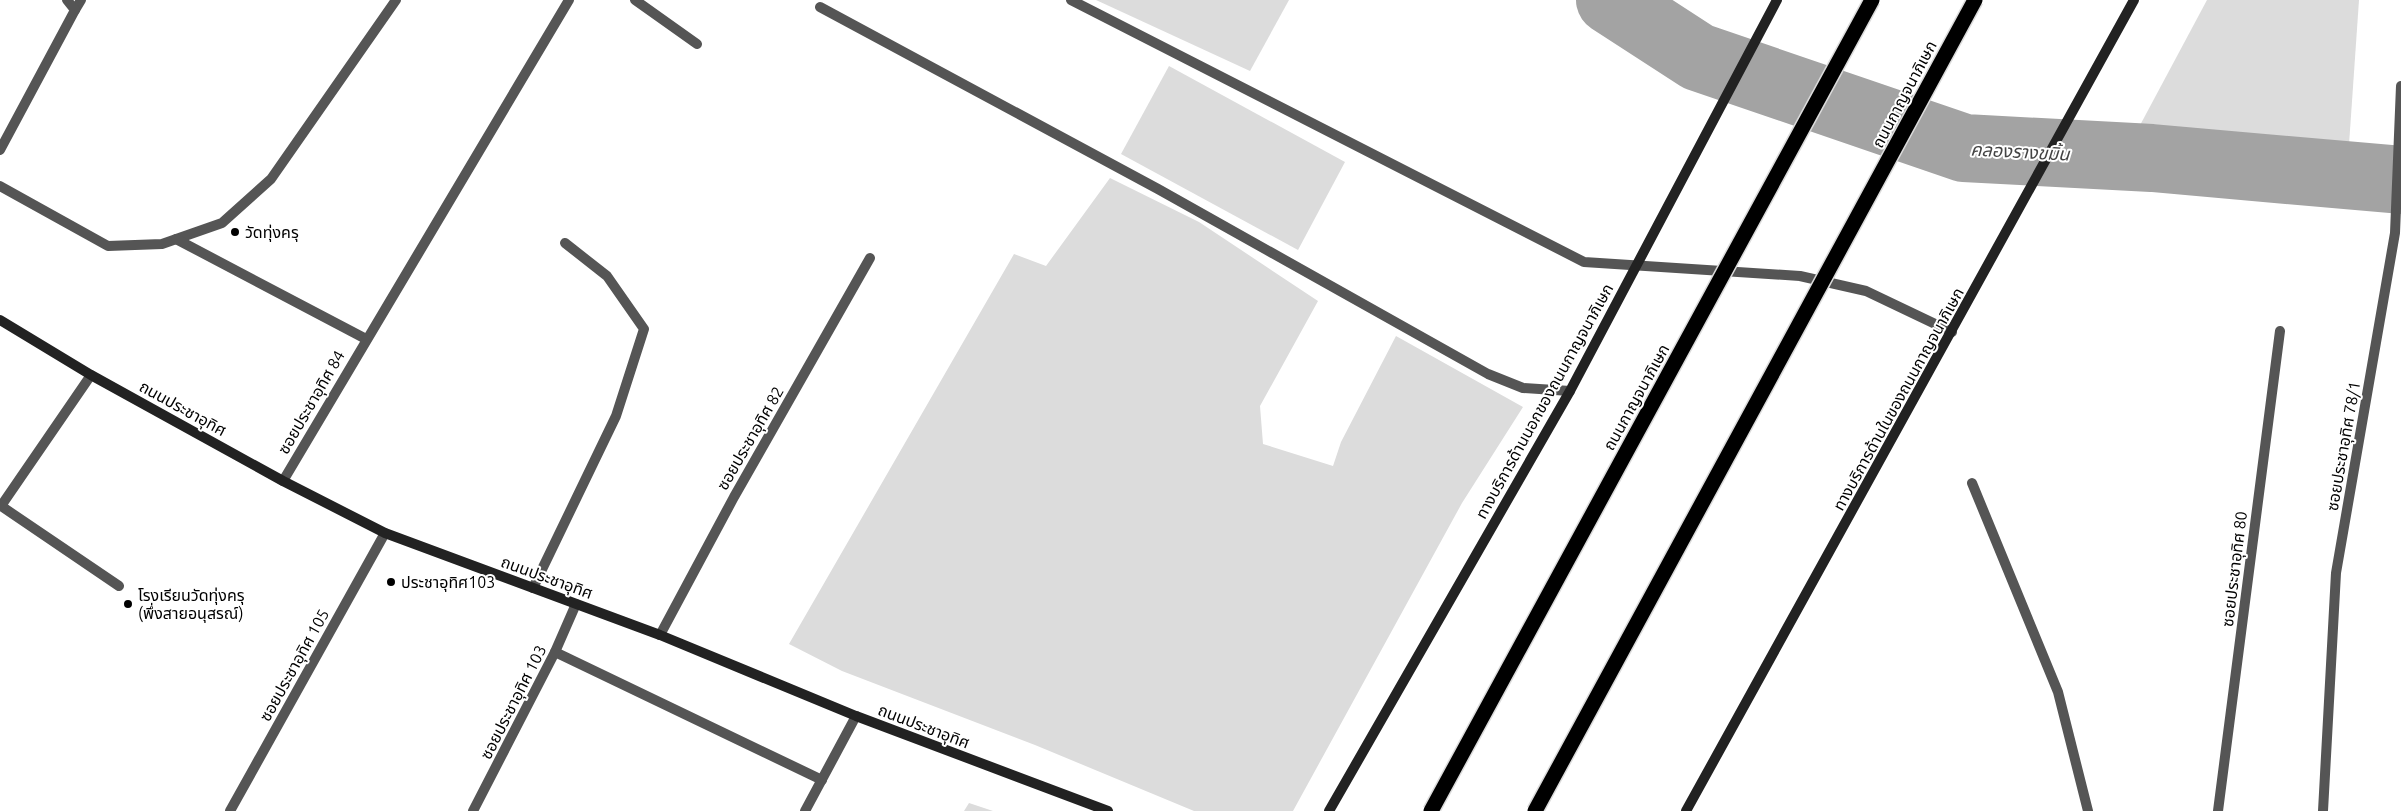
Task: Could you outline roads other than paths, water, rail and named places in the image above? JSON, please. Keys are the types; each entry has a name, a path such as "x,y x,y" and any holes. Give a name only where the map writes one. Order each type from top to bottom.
{"highway":[{"name":"ถนนกาญจนาภิเษก","path":"1431,811 1872,0"},
{"name":"ถนนกาญจนาภิเษก","path":"1535,811 1975,0"}],"main road":[{"name":"ทางบริการด้านนอกของถนนกาญจนาภิเษก","path":"1329,811 1570,391 1701,140 1777,0"},
{"name":"ทางบริการด้านในของถนนกาญจนาภิเษก","path":"1686,811 2134,0"},
{"name":"ถนนประชาอุทิศ","path":"0,320 91,374 283,481 385,533 660,635 856,716 1108,811"}],"street":[{"path":"67,0 75,10"},
{"path":"0,150 81,0"},
{"path":"0,186 108,246 162,244 222,223 271,179 396,0"},
{"name":"ซอยประชาอุทิศ 84","path":"283,481 569,0"},
{"path":"635,0 697,44"},
{"path":"1071,0 1584,262 1800,276 1866,291 1952,332"},
{"path":"820,7 1158,189 1488,374 1523,388 1570,391"},
{"name":"ซอยประชาอุทิศ 78/1","path":"2322,811 2336,573 2395,233 2401,86"},
{"path":"176,239 366,339"},
{"path":"533,588 616,416 644,329 608,276 565,243"},
{"name":"ซอยประชาอุทิศ 82","path":"660,635 734,497 870,258"},
{"name":"ซอยประชาอุทิศ 80","path":"2218,811 2280,331"},
{"path":"91,374 1,507 119,586"},
{"path":"1972,483 2058,692 2088,811"},
{"name":"ซอยประชาอุทิศ 105","path":"230,811 385,533"},
{"name":"ซอยประชาอุทิศ 103","path":"473,811 556,652 576,604"},
{"path":"556,652 822,780"},
{"path":"805,811 856,716"}],"waterway":[{"name":"คลองรางขมิ้น","path":"1610,0 1698,57 1964,148 2152,158 2401,180"}],"place":[{"name":"วัดทุ่งครุ","path":"235,232"},
{"name":"ประชาอุทิศ103","path":"391,582"},
{"name":"โรงเรียนวัดทุ่งครุ (พึ่งสายอนุสรณ์)","path":"128,604"}]}
